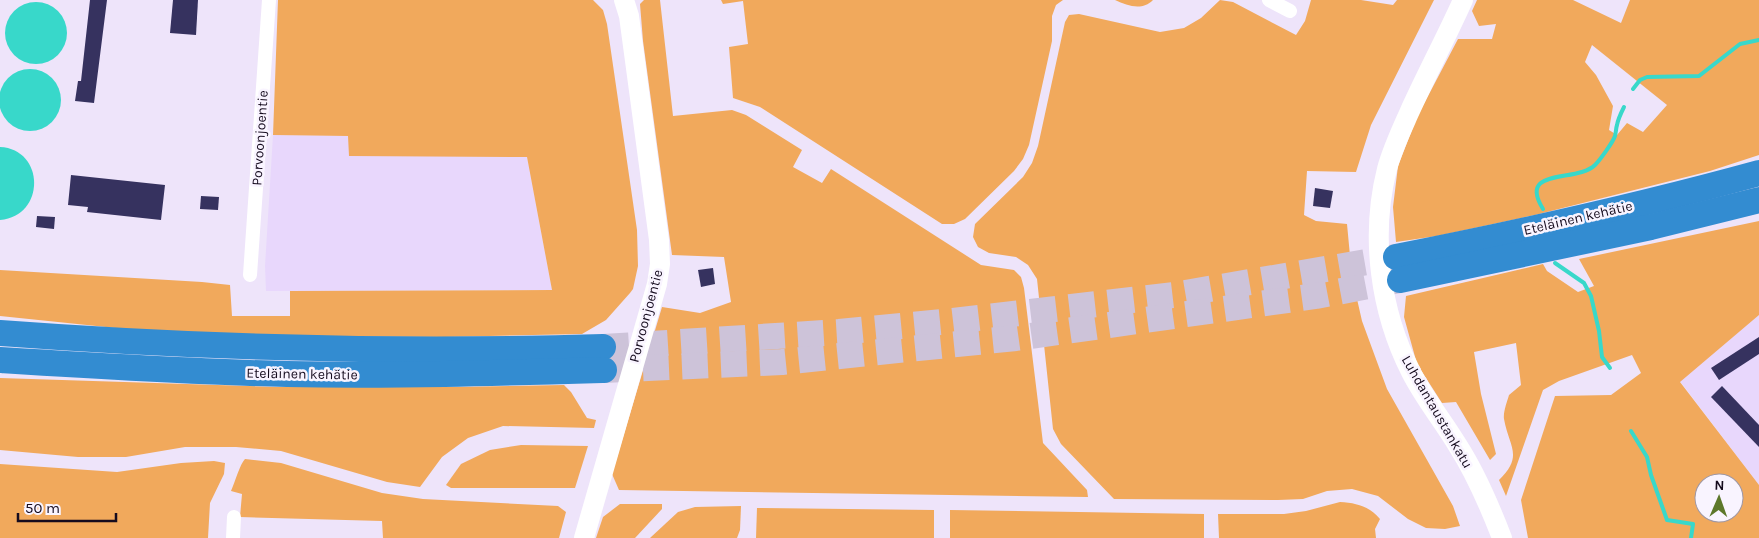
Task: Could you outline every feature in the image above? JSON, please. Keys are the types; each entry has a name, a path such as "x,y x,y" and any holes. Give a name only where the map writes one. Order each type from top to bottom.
{"highway":[{"name":"Eteläinen kehätie","path":"1751,174 1476,242 1398,269 1615,235 1754,202"},
{"name":"Eteläinen kehätie","path":"0,331 77,339 206,345 397,350 494,350 604,359 391,375 191,372 0,360"}],"street":[{"name":"Porvoonjoentie","path":"250,275 270,0"},
{"name":"Porvoonjoentie","path":"584,538 656,288 660,264 659,240 629,16 624,0"},
{"path":"1269,0 1290,10"},
{"name":"Luhdantaustankatu","path":"1463,0 1405,122 1387,169 1379,234 1381,270 1387,306 1396,339 1412,373 1459,447 1502,538"},
{"path":"233,538 234,517"}],"shaded area":[{"path":"278,0 593,0 603,10 607,24 637,230 638,266 633,289 606,320 582,334 445,337 272,336 135,330 0,316 0,270 230,285 232,316 290,316 290,291 552,290 527,157 349,156 348,136 273,135"},
{"path":"644,0 660,0 673,116 732,110 746,115 802,150 793,167 822,183 831,169 981,265 1014,270 1021,277 1024,288 1043,443 1087,490 1088,497 619,490 612,474 662,307 700,313 731,302 724,257 672,255 643,41 640,4"},
{"path":"721,0 1063,0 1056,5 1052,16 1052,41 1029,145 1023,159 1014,171 965,219 954,224 942,224 760,107 733,98 729,47 748,44 743,1 723,4"},
{"path":"1115,0 1153,0 1144,5 1130,6"},
{"path":"1220,0 1233,2 1296,35 1305,21 1311,0 1361,0 1393,5 1397,0 1434,0 1371,125 1356,172 1307,171 1304,215 1316,221 1347,224 1352,277 1362,321 1387,389 1453,506 1460,526 1445,529 1426,528 1408,519 1378,496 1352,489 1327,491 1303,499 1114,499 1061,444 1053,429 1037,279 1028,265 1016,257 989,253 978,247 973,237 975,224 1023,177 1032,163 1038,146 1065,22 1069,15 1079,14 1160,32 1184,28 1201,18"},
{"path":"1477,0 1573,0 1621,23 1630,0 1759,0 1759,155 1710,171 1535,215 1437,236 1396,242 1393,207 1398,166 1417,117 1458,39 1492,39 1496,24 1479,26 1472,11","holes":["1592,45 1667,105 1643,132 1627,123 1617,135 1609,130 1613,106 1596,75 1585,62"]},
{"path":"30,2 42,2 58,11 65,21 67,33 65,45 58,55 42,64 30,64 19,59 10,50 5,39 5,27 10,16 19,7"},
{"path":"24,69 36,69 52,78 59,88 61,100 59,112 52,122 36,131 24,131 13,126 4,117 -1,106 -1,94 4,83 13,74"},
{"path":"273,135 349,136 349,155 527,157 552,290 266,291 265,266"},
{"path":"0,147 15,151 25,159 32,170 34,183 32,196 26,207 15,216 0,220"},
{"path":"1759,221 1759,315 1680,382 1759,485 1759,538 1528,538 1521,500 1555,396 1611,395 1641,373 1632,355 1559,381 1543,390 1506,496 1499,480 1507,472 1513,458 1504,416 1509,395 1521,385 1516,343 1474,352 1481,394 1496,454 1490,460 1456,402 1442,403 1417,364 1404,317 1406,296 1543,264 1547,271 1578,292 1594,286 1579,259"},
{"path":"1759,315 1759,485 1680,381"},
{"path":"0,378 277,387 564,385 571,392 587,418 596,420 594,428 503,426 468,438 442,457 420,487 387,482 281,451 236,447 185,447 126,457 78,457 0,450"},
{"path":"521,445 588,446 575,488 451,488 446,485 461,464 490,450"},
{"path":"245,459 281,463 382,493 423,499 558,506 566,512 559,538 383,538 382,521 240,517 242,494 231,491"},
{"path":"214,461 225,463 224,474 210,503 208,538 0,538 0,464 117,472 181,463"},
{"path":"1340,502 1362,506 1380,519 1375,529 1376,538 1219,538 1218,514 1284,514 1306,511"},
{"path":"620,504 662,504 662,509 635,538 596,538 603,517"},
{"path":"741,506 740,530 737,538 650,538 678,512 695,507"},
{"path":"757,508 934,510 934,538 756,538"},
{"path":"950,510 1204,514 1204,538 950,538"}],"building":[{"path":"90,0 107,0 94,103 75,101 78,81 81,81"},
{"path":"173,0 198,0 196,35 170,33"},
{"path":"71,175 165,185 161,220 87,212 88,207 68,205"},
{"path":"1315,188 1333,191 1330,208 1313,206"},
{"path":"201,196 219,197 218,210 200,209"},
{"path":"37,216 55,217 54,229 36,227"},
{"path":"713,268 715,284 701,287 698,270"},
{"path":"1759,337 1759,354 1719,380 1711,368"},
{"path":"1722,386 1759,425 1759,447 1711,397"}],"waterway":[{"path":"1633,89 1640,80 1647,77 1699,76 1740,44 1759,40"},
{"path":"1543,209 1537,196 1538,187 1543,181 1576,174 1595,165 1614,139 1618,120 1624,107"},
{"path":"1555,263 1584,283 1591,296 1599,331 1602,357 1610,368"},
{"path":"1631,431 1647,457 1651,475 1667,520 1693,524 1691,538"}],"tunnel":[{"path":"603,347 839,332 952,321 1174,295 1396,257"},
{"path":"604,370 782,362 1016,338 1316,296 1400,280"}]}
